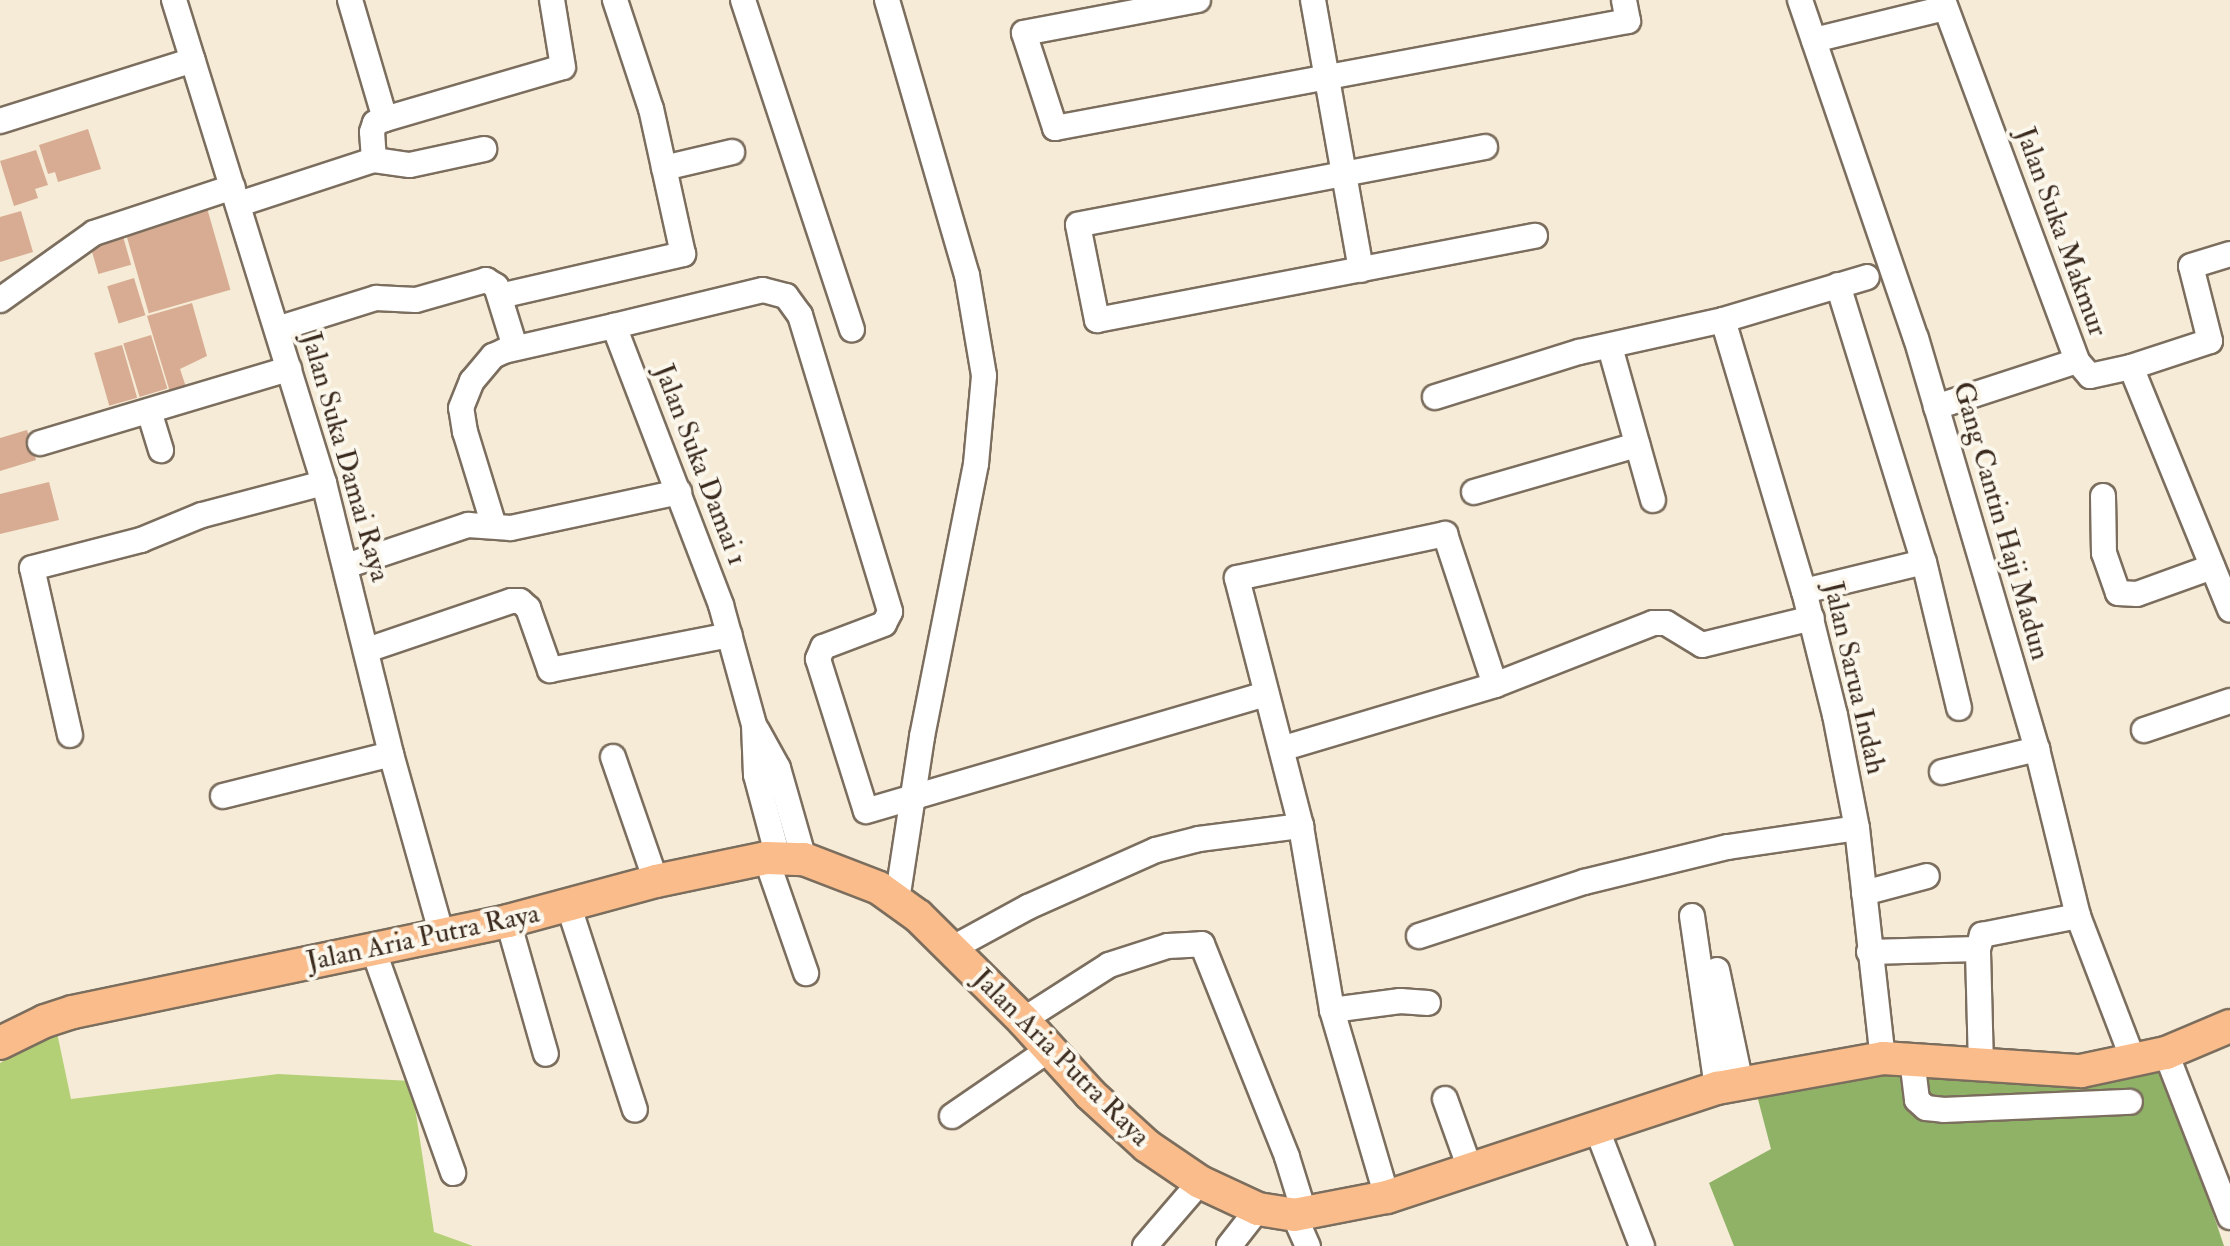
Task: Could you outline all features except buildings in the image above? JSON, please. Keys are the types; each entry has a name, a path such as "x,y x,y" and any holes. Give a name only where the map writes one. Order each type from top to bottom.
{"main road":[{"name":"Jalan Aria Putra Raya","path":"2,1038 73,1012 508,921 569,907 656,881 783,858 879,888 951,949 1023,1020 1090,1094 1147,1146 1200,1182 1302,1225 1729,1086 1897,1059 2081,1071 2166,1053 2230,1026"}],"street":[{"name":"Jalan Suka Damai Raya","path":"174,0 323,479 391,754 442,935"},
{"path":"350,0 385,119"},
{"path":"374,160 372,132 375,123 563,67 552,0"},
{"path":"500,296 683,255 651,109 615,0"},
{"path":"743,0 852,329"},
{"path":"887,0 967,275 984,376 976,464 922,737 897,901"},
{"path":"1198,0 1024,33 1055,128 1628,21 1624,0"},
{"path":"1313,0 1361,270"},
{"name":"Gang Cantin Haji Madun","path":"1800,0 1936,407 2037,749 2078,916 2134,1062"},
{"path":"1814,40 1944,4"},
{"name":"Jalan Suka Makmur","path":"1944,4 2077,361 2090,376 2131,367 2230,610"},
{"path":"0,121 193,60"},
{"path":"1485,147 1078,225 1097,320 1535,236"},
{"path":"0,300 26,285 94,233 374,160 410,165 484,149"},
{"path":"664,168 732,152"},
{"path":"2131,367 2210,341 2191,266 2230,254"},
{"path":"1435,397 1579,352 1723,320 1867,277"},
{"path":"277,329 376,298 416,300 474,281 491,281 500,296 515,347"},
{"path":"1838,285 1924,562 1959,708"},
{"path":"494,526 465,432 461,408 472,381 493,356 515,347 763,290 786,296 800,315 890,612 884,624 823,647 818,659 866,811 1266,694"},
{"name":"Jalan Sarua Indah","path":"1723,320 1812,618 1857,828 1869,952 1897,1059 1917,1100 1926,1108 1944,1110 2130,1102"},
{"name":"Jalan Suka Damai 1","path":"614,326 679,492 730,635 754,725 778,768 783,858 806,973"},
{"path":"1610,347 1653,500"},
{"path":"1936,407 2077,361"},
{"path":"40,443 289,369"},
{"path":"149,411 161,450"},
{"path":"1474,492 1637,445"},
{"path":"43,551 323,479"},
{"path":"70,735 32,568 141,540 202,515 323,479"},
{"path":"346,566 468,525 511,528 679,492"},
{"path":"2103,496 2104,553 2118,593 2137,594 2212,567"},
{"path":"1387,1197 1332,1010 1301,826 1284,748 1266,694 1237,578 1440,533 1448,537 1495,685"},
{"path":"1804,591 1924,562"},
{"path":"367,650 511,601 520,601 528,608 550,670 730,635"},
{"path":"1284,748 1495,685 1653,623 1666,623 1702,645 1812,618"},
{"path":"2144,730 2230,701"},
{"path":"1942,772 2037,749"},
{"path":"223,796 391,754"},
{"path":"613,757 656,881"},
{"path":"951,949 1028,907 1156,850 1199,839 1301,826"},
{"path":"1419,936 1584,882 1728,847 1857,828"},
{"path":"1864,893 1927,876"},
{"path":"569,907 635,1110"},
{"path":"1692,916 1729,1086"},
{"path":"1981,1066 1978,940 1988,931 2078,916"},
{"path":"508,921 546,1054"},
{"path":"1023,1020 1109,965 1168,946 1202,944 1287,1157 1302,1225"},
{"path":"373,949 453,1173"},
{"path":"1869,952 1978,949"},
{"path":"1717,970 1729,1086"},
{"path":"1332,1010 1400,1001 1428,1003"},
{"path":"952,1116 1050,1049"},
{"path":"2166,1053 2230,1217"},
{"path":"1445,1099 1470,1169"},
{"path":"1596,1127 1642,1246"},
{"path":"1145,1246 1200,1182"},
{"path":"1229,1246 1258,1209"}],"green space":[{"path":"56,1028 71,1099 278,1074 411,1081 434,1232 473,1246 0,1246 0,1063"},
{"path":"2163,1064 2224,1246 1734,1246 1709,1183 1771,1149 1754,1084 1851,1067"}]}
